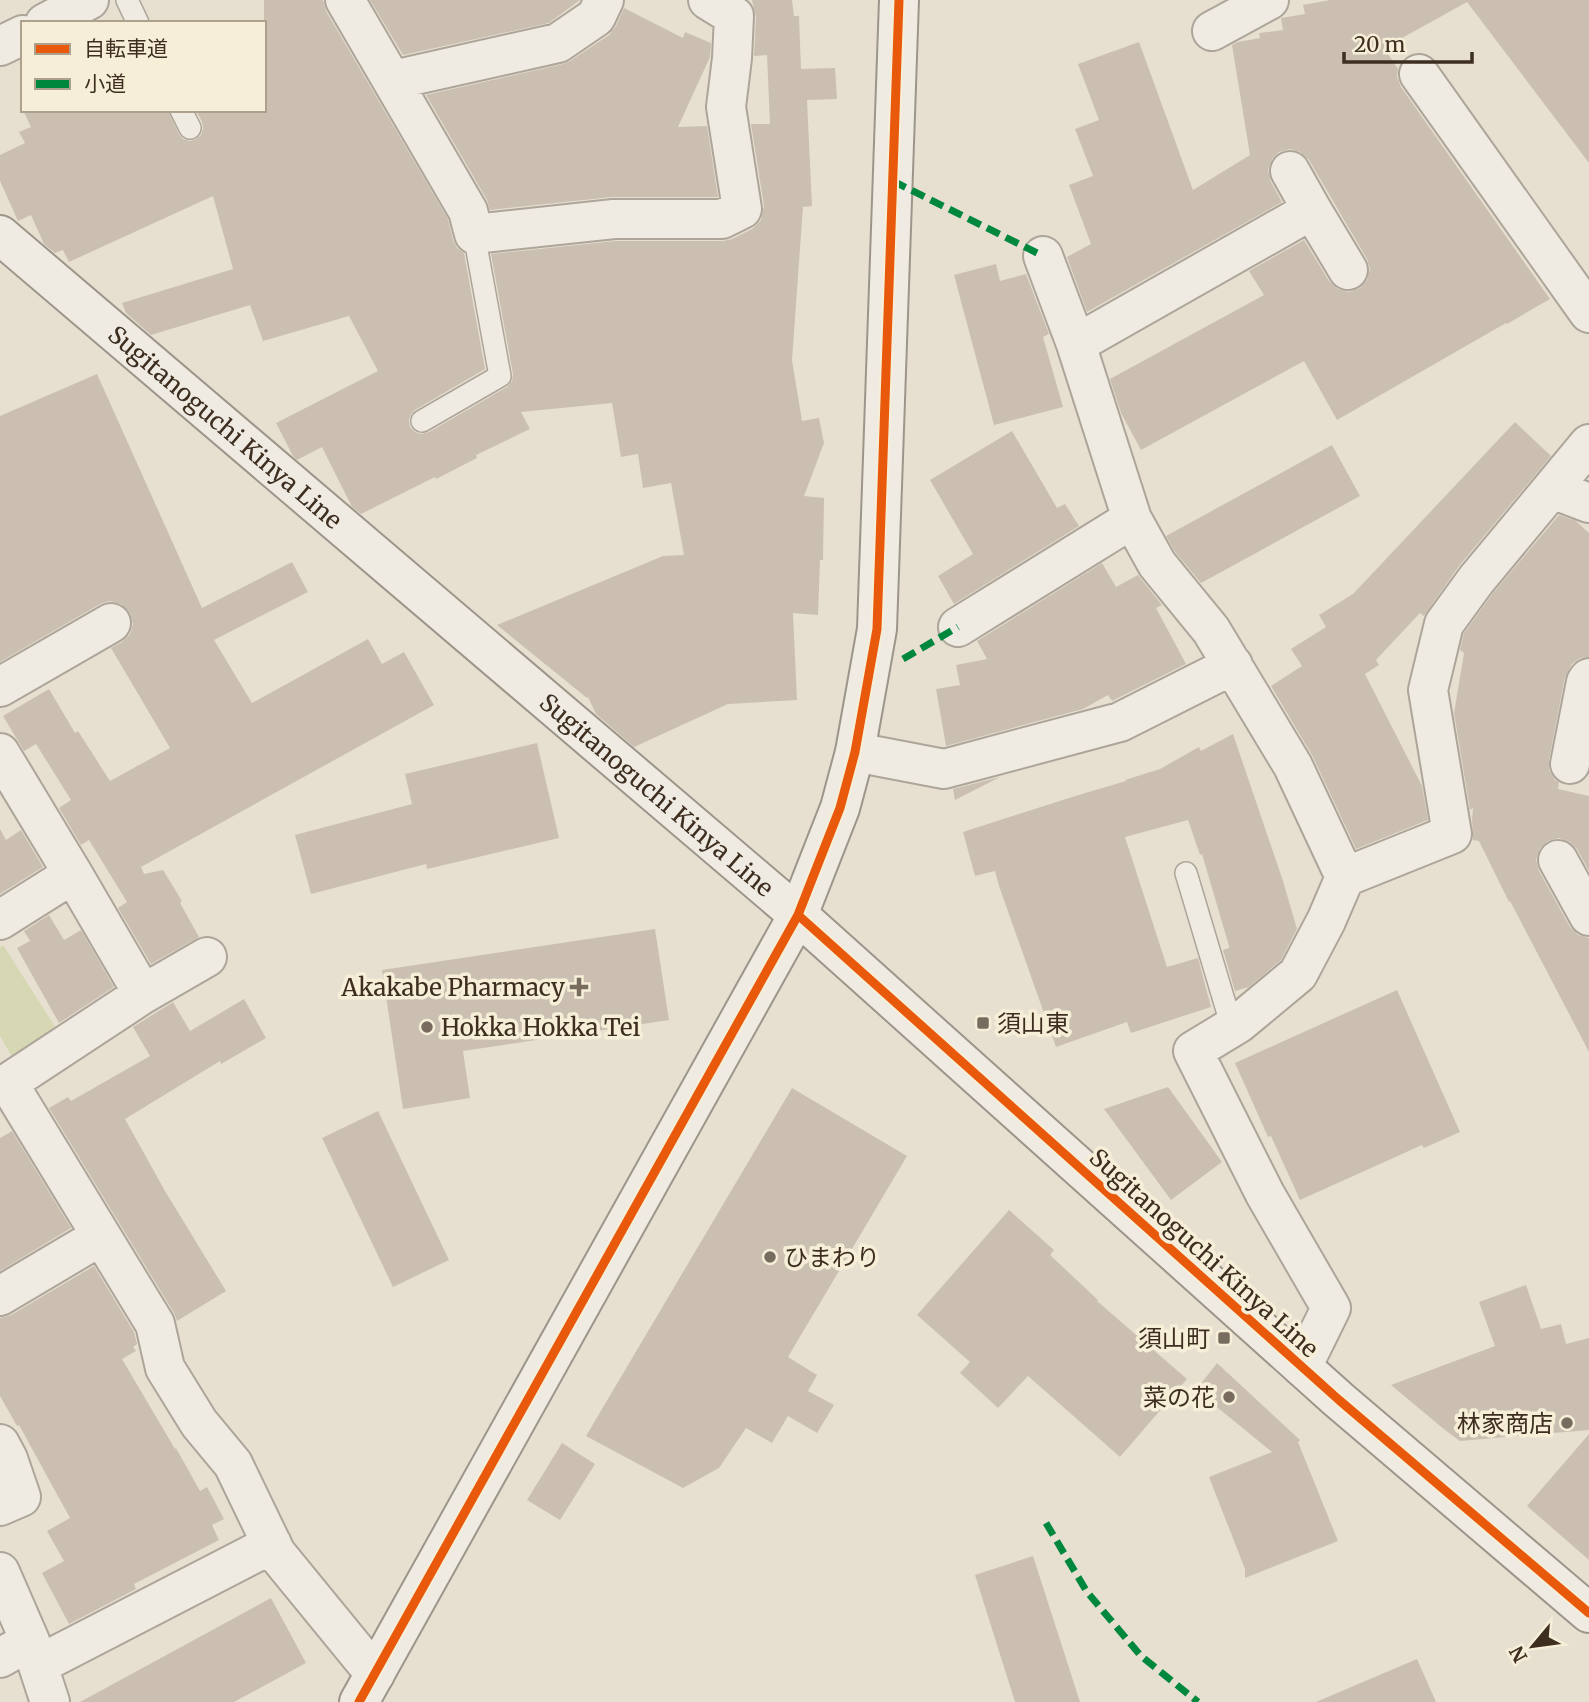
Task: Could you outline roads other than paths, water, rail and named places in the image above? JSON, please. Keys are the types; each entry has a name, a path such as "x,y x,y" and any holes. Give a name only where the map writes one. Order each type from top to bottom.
{"street":[{"path":"345,0 468,211 474,234 614,219 722,219 742,209 726,107 734,16 708,0"},
{"path":"393,80 558,43 596,17 604,0"},
{"path":"207,957 144,994 8,1083 155,1324 165,1368 199,1423 233,1464 276,1553 367,1688 798,915 840,808 855,752 877,629 899,0"},
{"path":"1212,31 1269,0"},
{"path":"48,21 81,2"},
{"path":"0,46 21,35"},
{"path":"1419,74 1589,313"},
{"path":"1290,171 1348,270"},
{"path":"1076,344 1312,210"},
{"name":"Sugitanoguchi Kinya Line","path":"0,235 798,915 1302,1367 1589,1613"},
{"path":"1043,256 1076,344 1132,519 1157,564 1211,630 1233,665 1293,766 1345,877"},
{"path":"1302,1367 1331,1308 1265,1194 1193,1051 1239,1023 1298,974 1345,877 1452,834 1428,690 1444,624 1476,580 1589,444"},
{"path":"1552,489 1589,503"},
{"path":"958,627 1132,519"},
{"path":"0,687 111,623"},
{"path":"855,752 944,769 1120,722 1233,665"},
{"path":"1570,764 1589,678"},
{"path":"0,753 144,994"},
{"path":"1558,860 1589,916"},
{"path":"0,920 73,874"},
{"path":"0,1296 102,1236"},
{"path":"0,1444 8,1458 21,1497 0,1506"},
{"path":"23,1655 272,1544"},
{"path":"0,1572 23,1655 50,1702"}],"lane":[{"path":"127,0 137,21"},
{"path":"422,421 500,376 474,234"},
{"path":"1186,873 1232,1027"}],"place":[{"name":"Akakabe Pharmacy","path":"579,987"},
{"name":"須山東","path":"983,1023"},
{"name":"Hokka Hokka Tei","path":"427,1027"},
{"name":"ひまわり","path":"770,1257"},
{"name":"須山町","path":"1224,1338"},
{"name":"菜の花","path":"1229,1397"},
{"name":"林家商店","path":"1567,1423"}]}
